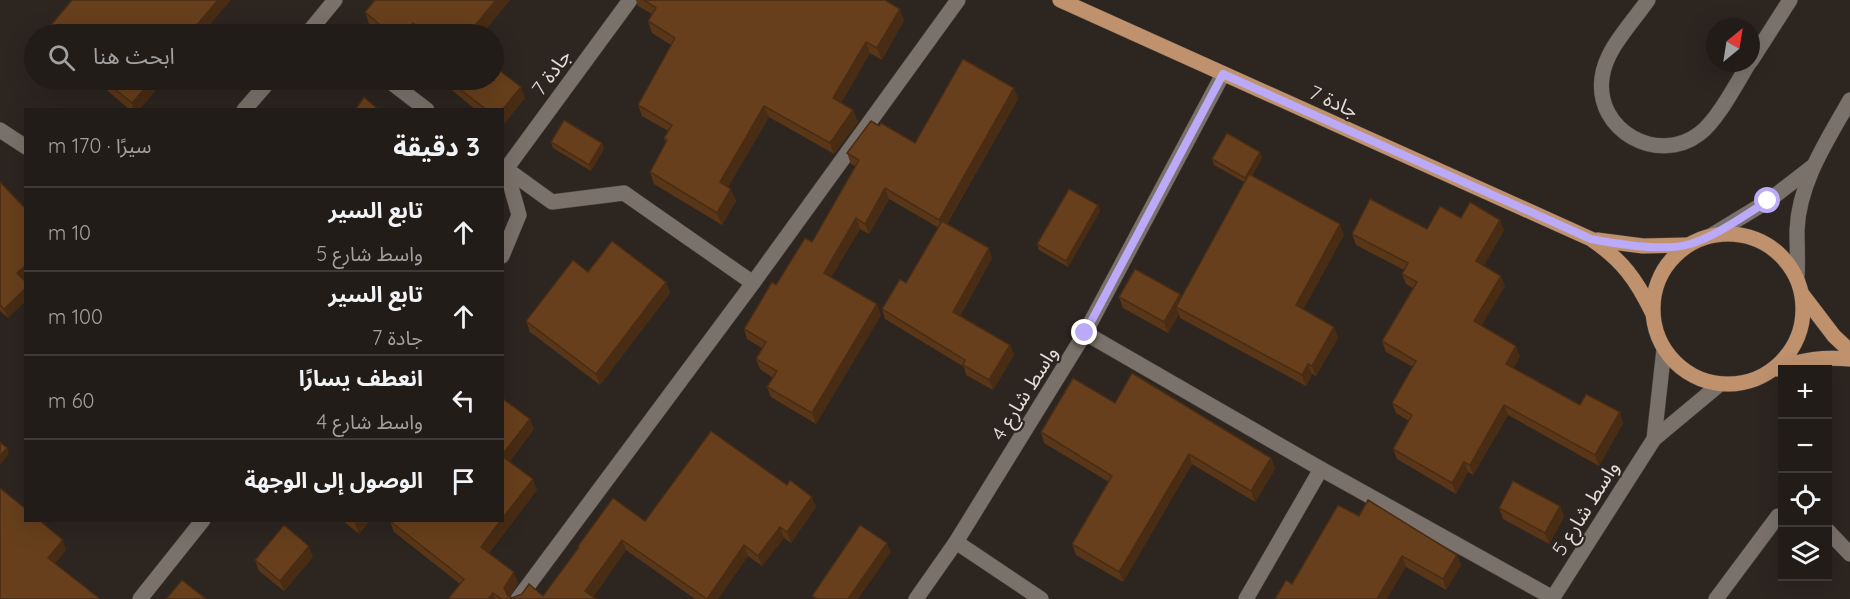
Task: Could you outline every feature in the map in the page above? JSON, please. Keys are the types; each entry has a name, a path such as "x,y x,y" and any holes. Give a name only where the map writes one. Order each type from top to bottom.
{"main road":[{"name":"جادة 7","path":"1060,0 1591,239 1611,253 1628,270 1652,312"},
{"path":"1773,371 1792,350 1803,323 1802,294 1797,277 1782,256 1761,241 1737,234 1712,235 1687,245 1667,263 1655,287 1652,312 1655,332 1664,349 1678,367 1698,378 1720,384 1748,382 1797,361 1823,357 1850,359"},
{"name":"جادة 7","path":"1591,239 1643,246 1687,245"},
{"path":"1802,294 1834,336 1850,351"}],"street":[{"name":"جادة 7","path":"504,168 630,0"},
{"path":"518,599 753,283 958,0"},
{"path":"1648,0 1612,51 1604,65 1601,80 1606,109 1613,123 1625,134 1639,142 1654,146 1670,147 1686,142 1709,126 1744,72"},
{"path":"1760,46 1790,0"},
{"path":"316,24 333,1"},
{"name":"واسط شارع 4","path":"916,599 957,542 1085,333 1223,74"},
{"path":"246,108 261,90"},
{"path":"401,90 425,108"},
{"path":"1797,277 1799,254 1797,229 1812,167 1850,100"},
{"path":"0,130 24,146"},
{"path":"1712,235 1768,201 1812,167"},
{"path":"504,168 519,215 504,251"},
{"path":"504,168 552,202 624,193 753,283"},
{"path":"1085,333 1553,599"},
{"name":"واسط شارع 5","path":"1654,438 1664,349"},
{"name":"واسط شارع 5","path":"1553,599 1654,438 1720,384"},
{"path":"1246,599 1321,469"},
{"path":"1716,599 1778,516"},
{"path":"140,599 201,522"},
{"path":"1832,536 1850,554"},
{"path":"957,542 1041,599"}],"building":[{"path":"72,0 218,0 198,24 52,24"},
{"path":"375,0 496,0 476,24 379,24 365,12"},
{"path":"644,0 885,0 900,9 877,48 866,42 833,98 853,110 830,143 764,106 720,182 731,189 717,213 650,172 667,140 664,138 672,125 638,105 675,38 648,21 656,8"},
{"path":"963,59 1014,88 939,220 885,188 865,224 856,218 824,273 877,304 812,413 767,387 777,371 756,359 766,342 744,329 772,282 776,285 805,238 812,242 859,160 847,153 871,121 879,126 881,123 915,143"},
{"path":"504,74 521,87 504,108 484,108 461,90 504,90"},
{"path":"116,90 143,90 132,103"},
{"path":"364,97 377,108 356,108"},
{"path":"564,120 602,143 589,165 551,142"},
{"path":"1227,133 1260,152 1245,178 1212,159"},
{"path":"1249,174 1340,224 1296,305 1334,327 1312,366 1308,364 1302,375 1176,307"},
{"path":"0,182 24,207 24,267 17,273 24,280 24,290 4,309 0,305"},
{"path":"1069,189 1098,205 1066,261 1037,244"},
{"path":"1370,199 1427,229 1440,206 1461,218 1470,202 1500,220 1476,261 1501,276 1474,321 1516,346 1506,364 1580,405 1586,394 1620,412 1595,455 1504,405 1470,465 1464,462 1452,483 1393,449 1412,415 1392,403 1416,361 1382,341 1417,282 1402,274 1408,263 1352,234"},
{"path":"942,221 989,248 953,312 1010,345 989,380 963,365 965,360 882,309 900,279 906,283"},
{"path":"612,241 666,282 596,374 526,321 573,260 588,272"},
{"path":"1135,269 1180,294 1164,322 1119,297"},
{"path":"1132,373 1271,458 1251,491 1189,454 1119,572 1072,544 1112,476 1041,432 1073,378 1115,403"},
{"path":"504,400 530,419 504,452"},
{"path":"711,431 787,485 790,480 812,497 787,532 780,527 758,556 744,545 707,599 622,540 585,591 596,599 502,599 493,593 488,599 448,599 464,579 391,522 500,522 481,547 514,572 504,588 508,596 512,598 522,594 529,584 543,596 613,498 645,521"},
{"path":"0,442 7,448 0,456"},
{"path":"504,457 533,479 504,516"},
{"path":"1513,481 1560,506 1545,533 1499,508"},
{"path":"0,488 24,507 24,522 41,522 63,540 48,558 99,598 0,599"},
{"path":"1368,500 1457,555 1443,579 1402,556 1377,599 1275,599 1286,580 1292,584 1338,505 1359,516"},
{"path":"284,525 309,546 280,581 255,560"},
{"path":"860,525 887,543 848,599 817,599 812,596"},
{"path":"182,580 206,599 166,599"}],"route":[{"path":"1085,333 1223,74 1591,239 1643,246 1687,245 1712,235 1768,201"}]}
